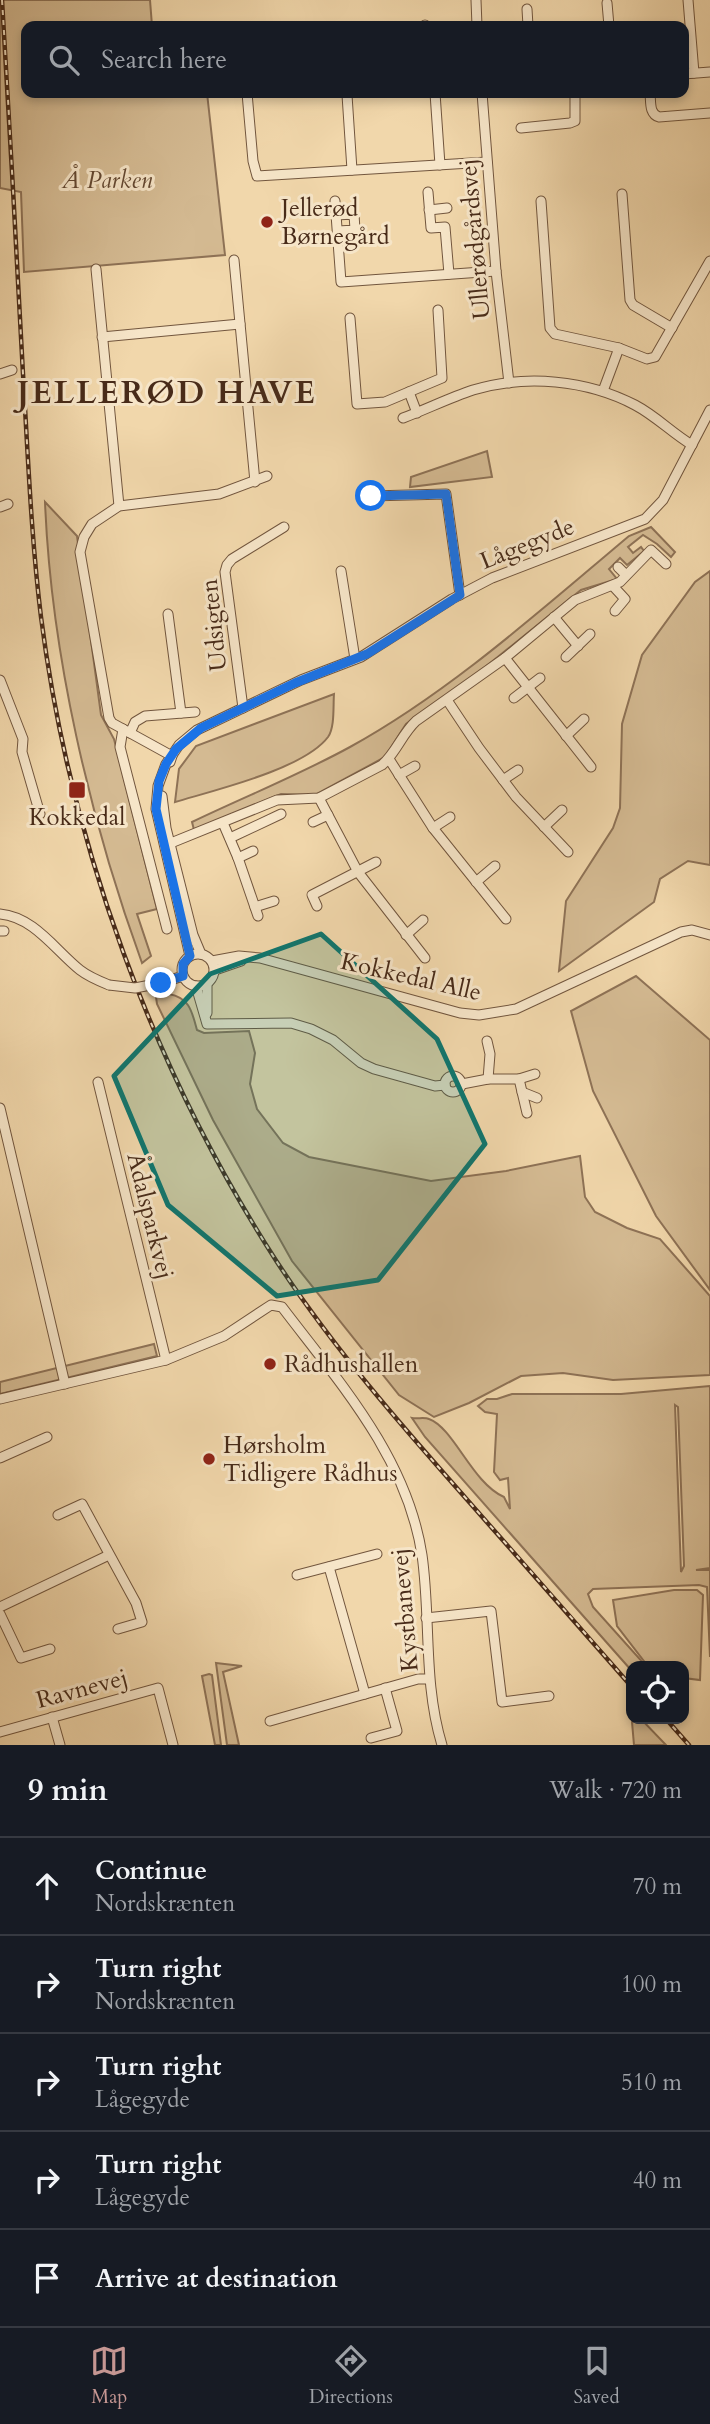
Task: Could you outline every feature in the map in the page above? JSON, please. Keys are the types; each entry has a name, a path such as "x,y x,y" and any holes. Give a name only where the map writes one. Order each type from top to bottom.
{"street":[{"path":"476,0 477,21"},
{"path":"688,0 688,21"},
{"path":"607,3 608,21"},
{"path":"527,9 528,21"},
{"path":"689,73 710,72"},
{"path":"247,98 253,161 257,176 488,162"},
{"path":"347,98 352,170"},
{"path":"435,98 440,165"},
{"name":"Ullerødgårdsvej","path":"482,98 496,271 509,383"},
{"path":"521,128 570,124 575,121 575,98"},
{"path":"651,98 655,116 710,113"},
{"path":"428,192 431,228 445,226 449,274"},
{"path":"622,194 630,300 672,328"},
{"path":"335,201 341,282 496,271"},
{"path":"541,201 550,328 555,334 619,348 647,359 655,357 710,261"},
{"path":"429,210 447,208"},
{"path":"337,215 354,214 355,222 355,230 338,231"},
{"path":"234,260 256,482"},
{"path":"96,269 119,506"},
{"path":"350,318 357,404 385,402 442,378 438,310"},
{"path":"102,337 240,324"},
{"path":"603,391 619,348"},
{"path":"0,374 12,370"},
{"path":"403,418 471,391 509,383 561,383 603,391 640,408 692,445"},
{"path":"409,392 417,413"},
{"name":"Lågegyde","path":"201,954 156,803 159,781 169,760 193,733 301,680 355,659 460,595 514,568 645,519 663,500 710,410"},
{"path":"169,760 112,723 107,712 80,552 84,537 92,524 119,506 219,494 267,476"},
{"path":"371,496 446,494 460,595"},
{"name":"Udsigten","path":"243,708 225,572 232,559 284,527"},
{"path":"167,845 277,800 319,798 358,779 389,759 409,727 505,658 583,596 613,586 651,550 666,564"},
{"path":"618,567 626,575"},
{"path":"341,571 355,659"},
{"path":"613,586 625,599 615,611"},
{"path":"168,614 181,713"},
{"path":"554,617 578,646"},
{"path":"566,657 590,634"},
{"path":"505,658 591,767"},
{"path":"514,698 540,678"},
{"path":"0,680 23,739 22,752 40,814"},
{"path":"447,700 503,780 568,852"},
{"path":"167,929 121,747 126,731 145,716 195,712"},
{"path":"566,736 584,719"},
{"path":"389,759 433,828 506,919"},
{"path":"399,775 415,766"},
{"path":"503,780 518,770"},
{"path":"319,798 358,872 425,958"},
{"path":"544,827 562,810"},
{"path":"230,838 281,814"},
{"path":"313,822 328,815"},
{"path":"433,828 450,817"},
{"path":"223,823 257,911 274,901"},
{"name":"Lågegyde","path":"167,845 190,956"},
{"path":"238,858 253,851"},
{"path":"317,906 312,895 376,862"},
{"path":"476,882 495,866"},
{"path":"0,914 30,925 82,971 109,985 135,988 183,976"},
{"path":"406,935 423,920"},
{"name":"Kokkedal Alle","path":"213,965 239,956 256,957 460,1013 479,1015 516,1009 681,932 692,930 710,935"},
{"path":"201,954 213,965 213,978 208,983 196,986 183,976 183,964 190,956 201,954"},
{"path":"207,1021 208,983"},
{"path":"196,986 207,1024 291,1023 333,1040 374,1069 435,1086 445,1085 446,1080 452,1076 460,1078 462,1084 488,1079 519,1079 535,1074"},
{"path":"487,1041 490,1054 488,1079"},
{"path":"519,1079 527,1113"},
{"name":"Ådalsparkvej","path":"98,1082 166,1360"},
{"path":"522,1092 537,1098"},
{"path":"0,1108 65,1384"},
{"name":"Kystbanevej","path":"166,1360 223,1336 271,1305 277,1304 282,1307 364,1416 392,1464 415,1523 425,1583 432,1707 442,1745"},
{"path":"0,1399 166,1360"},
{"path":"0,1458 47,1437"},
{"path":"58,1515 82,1504 136,1603 142,1622 118,1629"},
{"path":"297,1575 377,1554"},
{"path":"0,1607 109,1555"},
{"path":"329,1567 365,1694"},
{"path":"426,1618 491,1611 502,1702 549,1696"},
{"path":"0,1614 21,1658 50,1649"},
{"path":"270,1721 418,1679 429,1679"},
{"name":"Ravnevej","path":"0,1732 158,1688 173,1745"},
{"path":"371,1738 397,1731 385,1688"},
{"path":"52,1717 61,1745"}],"highlighted area":[{"path":"321,934 437,1039 485,1144 378,1280 277,1296 168,1205 114,1076 210,974"}],"green space":[{"name":"Å Parken","path":"0,0 150,0 152,21 21,21 21,98 208,98 225,255 24,272 21,192 0,188"},
{"path":"487,451 492,477 410,487 411,477"},
{"path":"45,502 77,536 101,715 114,739 157,909 137,914 151,956 142,963 106,852 76,736 55,618"},
{"path":"651,527 675,552 671,557 643,535 628,547 633,553 641,547 644,551 627,565 620,558 609,569 617,579 581,590 479,672 406,724 385,757 315,795 281,794 194,830 192,822 331,757 424,701 529,620 629,536"},
{"path":"710,571 710,865 688,861 660,879 654,902 559,971 566,901 613,828 620,808 622,724 642,655 695,582"},
{"path":"334,694 333,722 328,737 300,759 235,785 175,802 179,769 196,746"},
{"path":"636,976 710,1040 710,1290 656,1216 593,1091 571,1011"},
{"path":"169,994 186,1002 197,1030 204,1033 249,1031 255,1053 250,1084 257,1109 283,1143 309,1157 431,1181 506,1171 580,1156 585,1197 595,1212 627,1228 660,1239 710,1296 710,1375 613,1380 563,1373 521,1376 469,1403 434,1417 399,1395 292,1261 213,1120 157,1004 156,997"},
{"path":"154,1344 157,1356 0,1394 0,1382"},
{"path":"710,1386 710,1568 696,1570 710,1570 710,1657 707,1587 699,1585 593,1589 588,1594 593,1607 642,1661 626,1661 626,1664 425,1437 412,1418 427,1418 438,1424 482,1480 504,1497 510,1509 508,1478 500,1480 494,1472 497,1414 485,1412 478,1406 487,1399 512,1394 621,1394","holes":["675,1405 678,1407 684,1566 681,1572"]},
{"path":"674,1590 697,1590 703,1595 700,1680 689,1679 689,1661 644,1661 617,1626 613,1600"},
{"path":"216,1663 242,1666 223,1672 239,1745 227,1745"},
{"path":"212,1675 221,1745 215,1745 202,1676"},
{"path":"632,1724 646,1724 666,1745 634,1745"}],"railway":[{"path":"2,0 30,496 41,617 54,702 73,787 123,953 155,1033 192,1112 232,1188 299,1294 394,1416 626,1680"},
{"path":"670,1724 689,1745"}],"place":[{"name":"Jellerød Børnegård","path":"267,222"},
{"name":"Kokkedal","path":"77,790"},
{"name":"Rådhushallen","path":"270,1364"},
{"name":"Hørsholm Tidligere Rådhus","path":"209,1459"}],"district":[{"name":"JELLERØD HAVE","path":"167,393"}],"route":[{"path":"161,983 183,976 183,964 190,956 156,809 159,781 176,749 201,728 295,683 367,654 460,595 446,494 371,496"}]}
